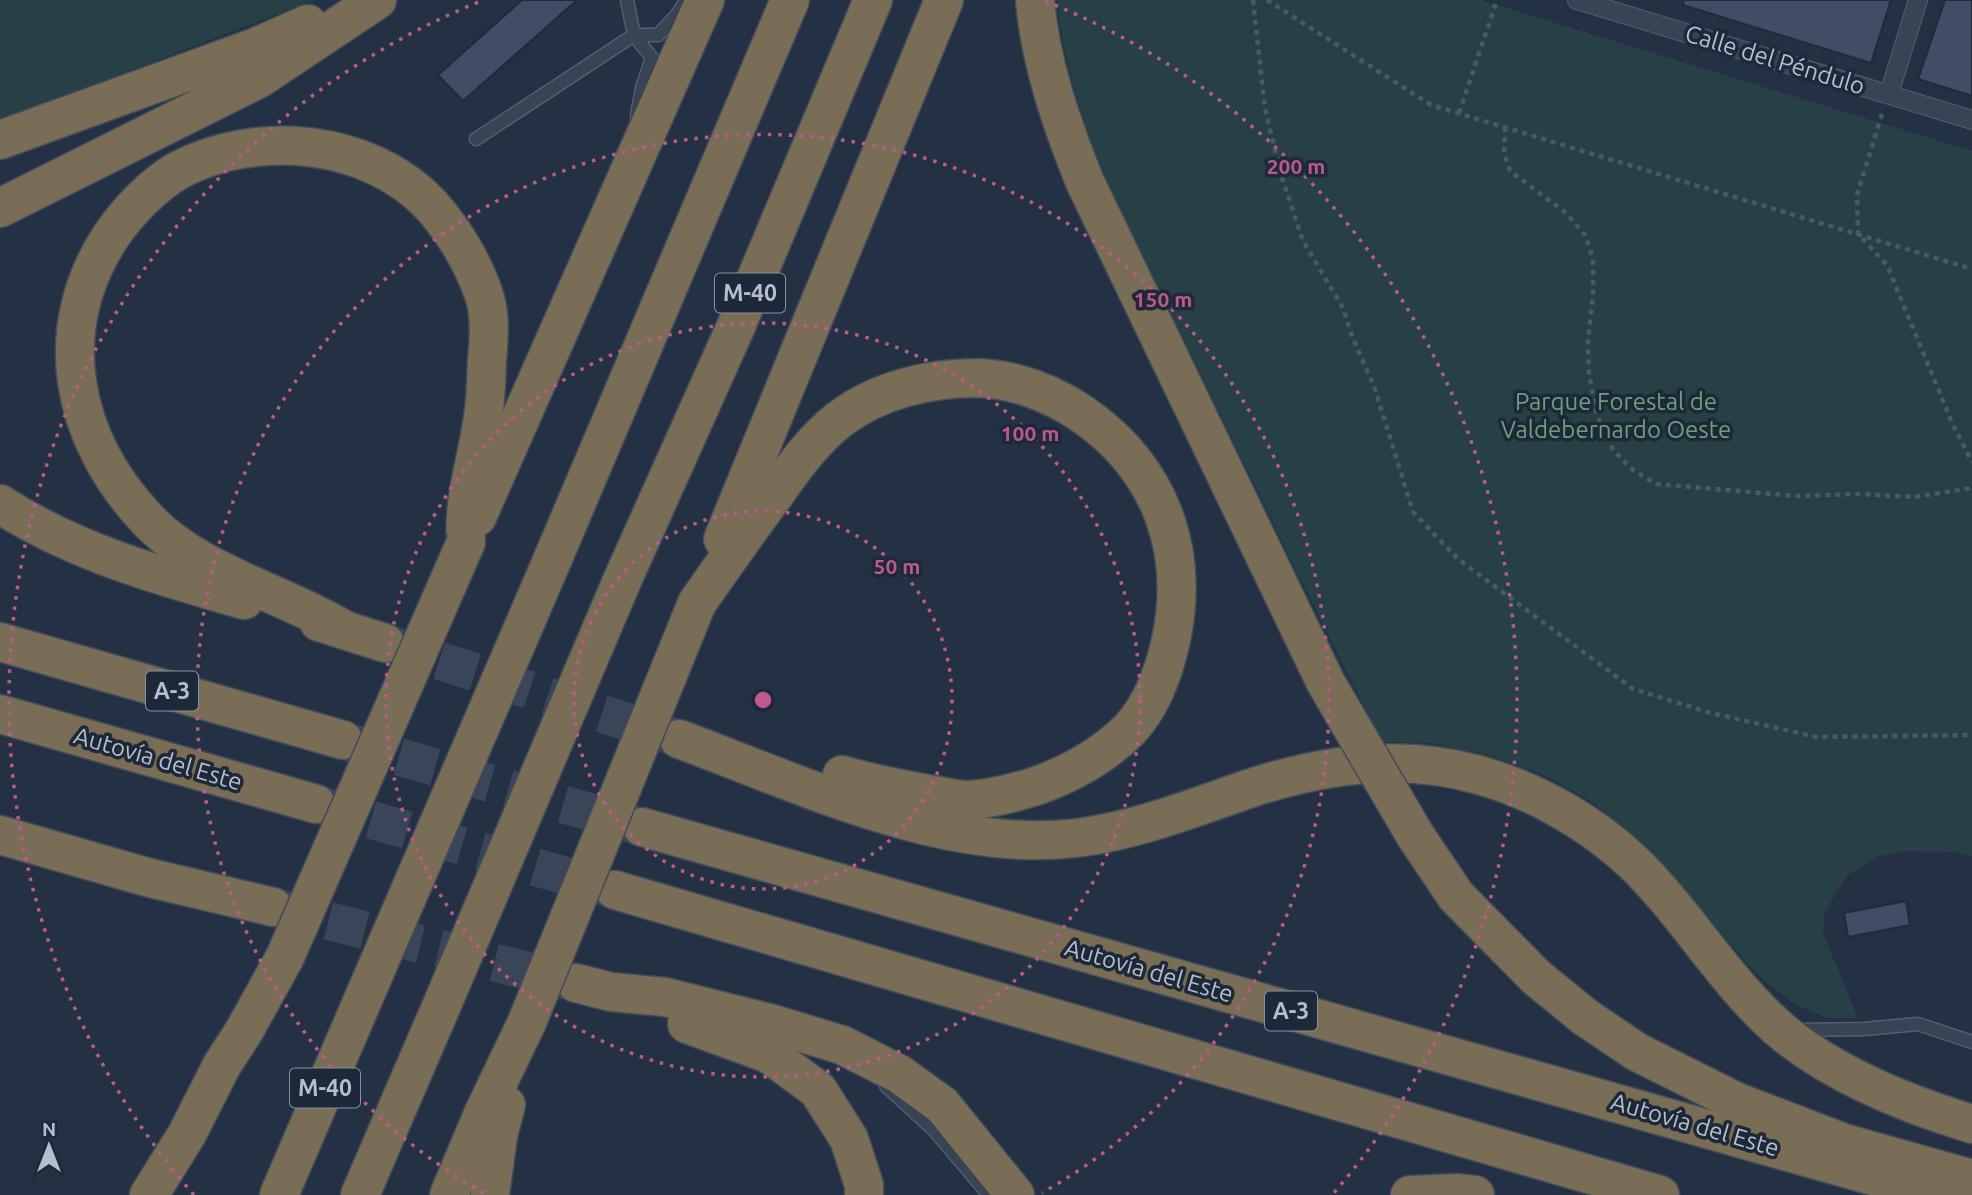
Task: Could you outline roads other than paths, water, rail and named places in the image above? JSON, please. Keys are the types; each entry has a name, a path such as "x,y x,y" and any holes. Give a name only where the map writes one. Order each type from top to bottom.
{"highway":[{"path":"0,140 256,47 357,0"},
{"path":"0,208 260,78 377,0"},
{"path":"180,1195 705,0"},
{"name":"M-40","path":"279,1195 790,0"},
{"name":"M-40","path":"360,1195 621,583 737,324 873,0"},
{"path":"449,1195 483,1114 527,1022 944,0"},
{"path":"1035,0 1051,85 1084,182 1326,683 1415,835 1456,896 1536,977 1585,1017 1637,1052 1737,1102 1844,1143 1972,1179"},
{"path":"343,629 313,611 223,572 193,555 147,520 119,485 102,456 82,409 74,367 75,329 96,258 120,223 147,194 177,172 211,156 245,148 283,145 319,148 361,159 399,180 429,203 451,230 484,294 489,332 483,417 470,476 465,516 466,542"},
{"path":"697,603 808,448 841,418 885,394 924,382 959,378 1016,383 1051,396 1108,432 1135,460 1153,490 1167,523 1178,586 1174,625 1166,663 1152,696 1130,728 1098,755 1062,777 1018,792 966,800 881,786 790,761 679,739 897,818 944,831 1033,841 1120,831 1162,820 1254,787 1348,765 1391,762 1430,765 1477,774 1530,792 1591,828 1634,863 1723,971 1781,1030 1862,1083 1972,1124"},
{"path":"0,504 86,549 183,583 385,643"},
{"name":"A-3","path":"0,642 343,740"},
{"name":"Autovía del Este","path":"0,714 316,804"},
{"name":"Autovía del Este","path":"642,827 1940,1195"},
{"path":"0,835 150,878 273,907"},
{"path":"0,855 40,859 150,878"},
{"path":"615,890 1660,1195"},
{"path":"149,1195 187,1134 222,1065 285,957"},
{"path":"864,1195 864,1185 849,1139 818,1090 769,1054 703,1031 594,987 665,997 773,1024 842,1045 899,1074 942,1105 1015,1195"},
{"path":"490,1195 498,1136 527,1022"},
{"path":"1410,1195 1475,1195"}],"street":[{"name":"Calle del Péndulo","path":"1577,0 1972,120"},
{"path":"1889,94 1918,0"}],"lane":[{"path":"627,0 634,35 652,58 642,88 627,180"},
{"path":"476,139 634,35 658,34 687,0"},
{"path":"1781,1030 1864,1029 1917,1024 1972,1042"},
{"path":"842,1045 934,1130 989,1195"}],"tunnel":[{"path":"385,643 677,738"},
{"path":"344,741 642,827"},
{"path":"316,804 615,890"},
{"path":"273,907 576,983"}],"park label":[{"name":"Parque Forestal de Valdebernardo Oeste","path":"1616,416"}]}
